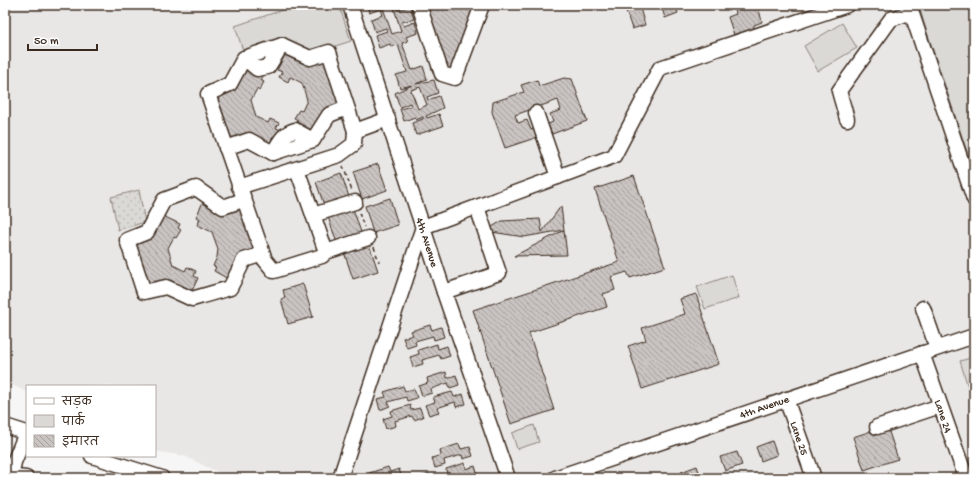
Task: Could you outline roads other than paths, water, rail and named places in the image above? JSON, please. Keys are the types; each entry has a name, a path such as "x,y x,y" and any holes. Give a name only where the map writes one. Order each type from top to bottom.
{"street":[{"name":"4th Avenue","path":"350,5 444,292 508,478"},
{"path":"419,5 442,74 455,78 482,5"},
{"path":"340,478 423,227 614,156 660,68 847,5"},
{"path":"847,119 839,91 891,19 910,9 974,199"},
{"path":"263,254 244,260 230,288 192,299 166,287 144,292 127,240 147,232 164,200 196,188 223,207 241,194 297,169 339,155 354,144 355,131 329,52 310,58 282,45 244,58 230,84 208,94 241,194 267,264 274,271 322,256 326,252 368,238"},
{"path":"226,148 249,140 273,153 283,137 288,132 295,130 314,140 329,115 348,108"},
{"path":"536,113 558,177"},
{"path":"355,131 388,119"},
{"path":"297,169 326,252"},
{"path":"313,215 355,202"},
{"path":"444,292 499,273 477,207"},
{"path":"923,308 937,348"},
{"name":"4th Avenue","path":"555,478 974,336"},
{"name":"Lane 24","path":"922,354 966,478"},
{"name":"Lane 25","path":"786,399 814,478"},
{"path":"877,427 940,406"},
{"path":"5,426 26,433 9,461 10,478 26,478"},
{"path":"94,457 129,473 162,478"}]}
